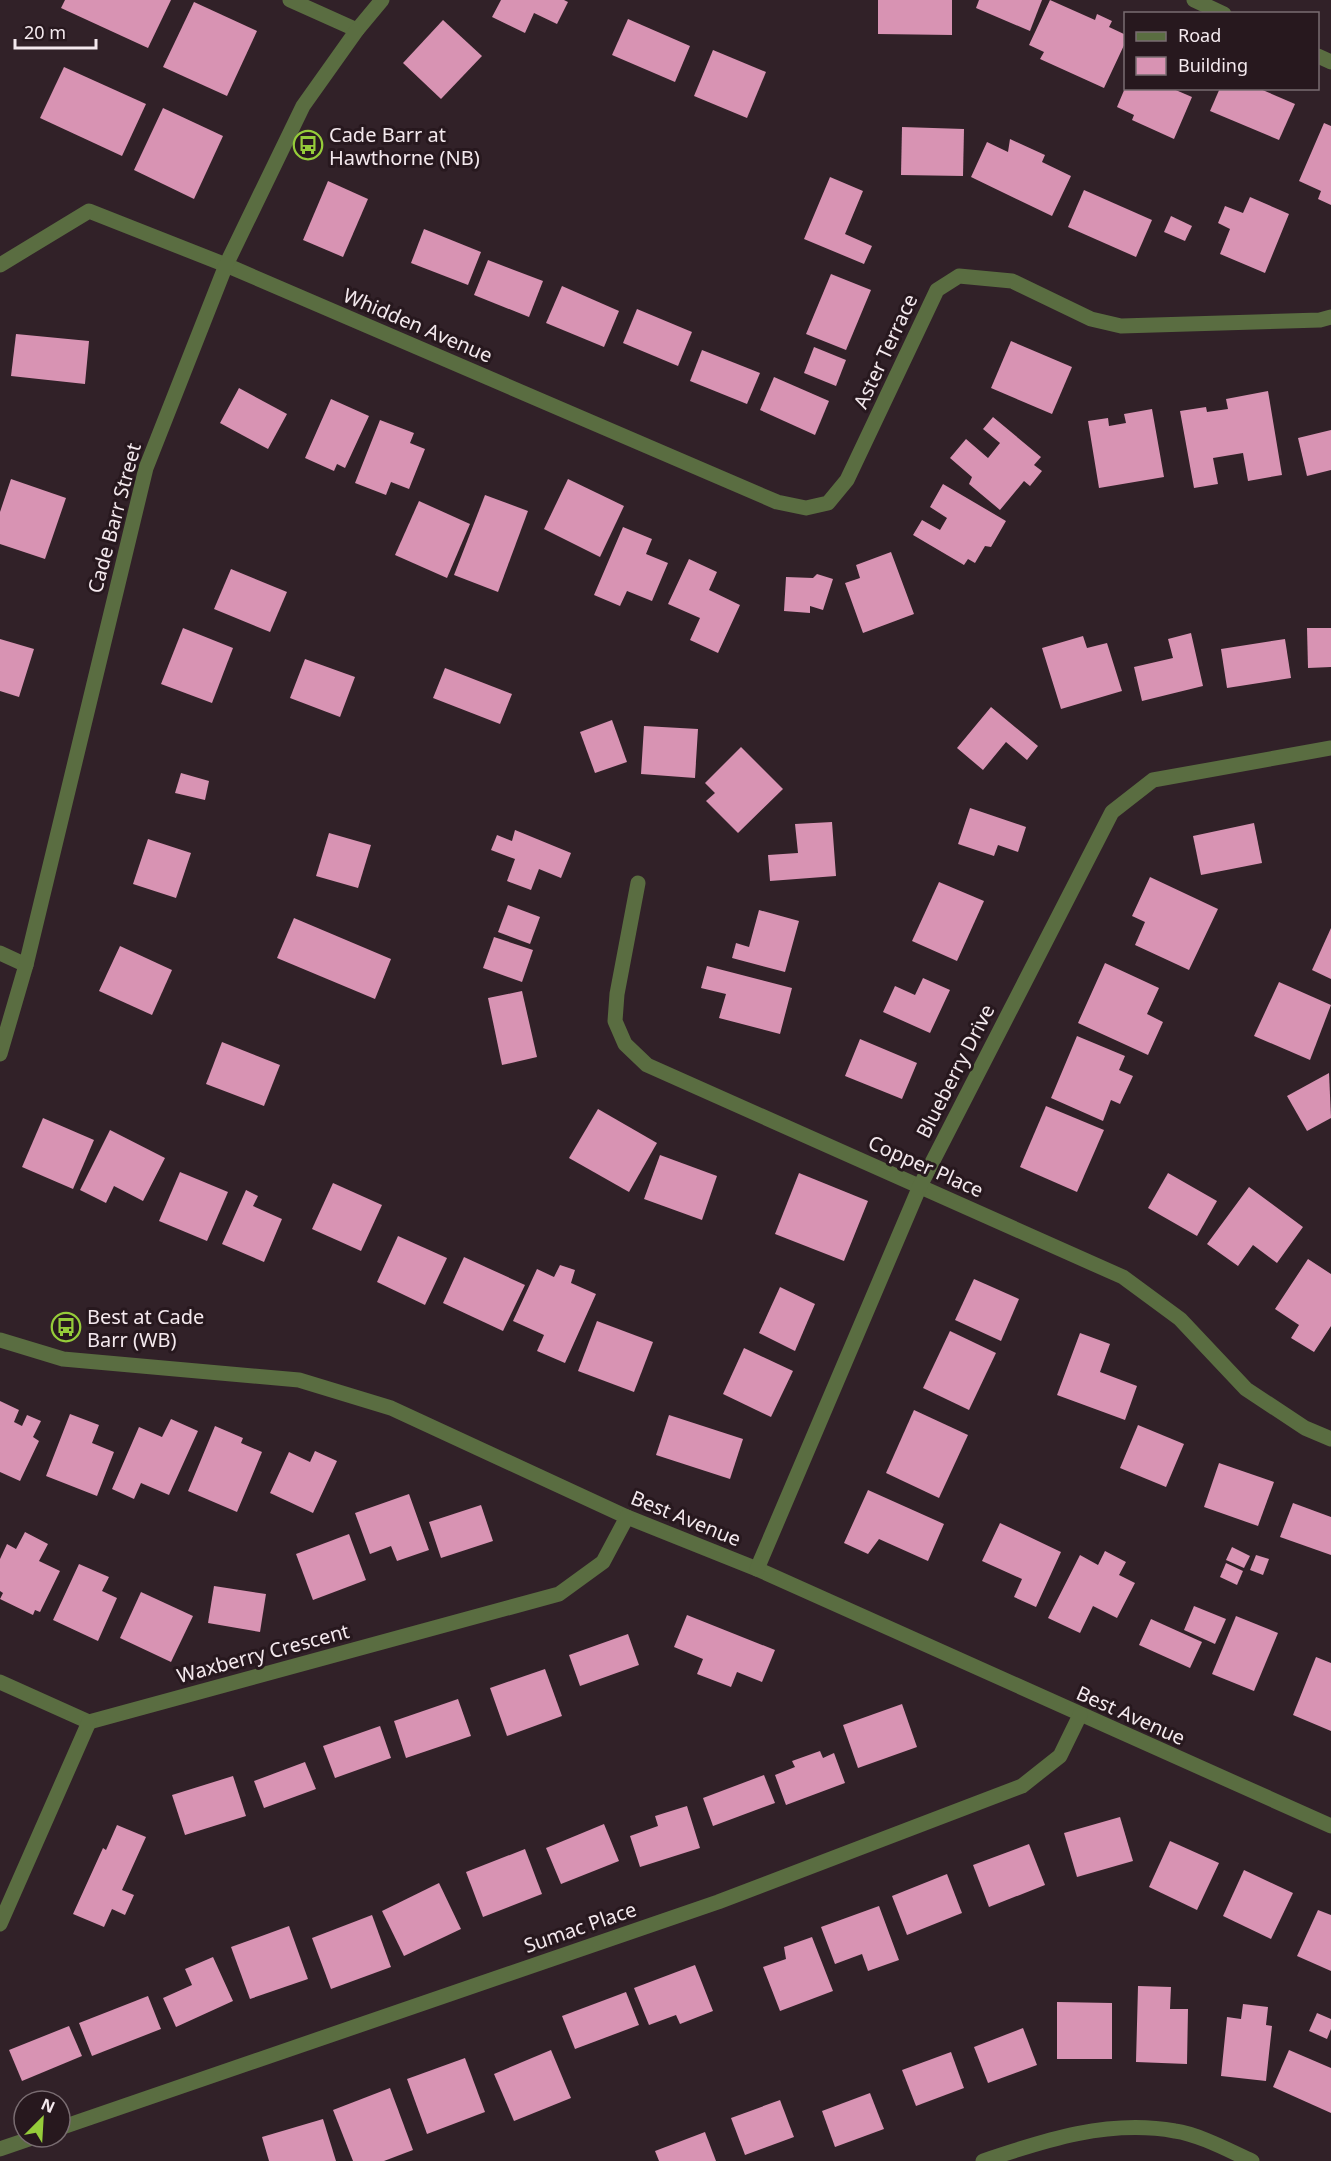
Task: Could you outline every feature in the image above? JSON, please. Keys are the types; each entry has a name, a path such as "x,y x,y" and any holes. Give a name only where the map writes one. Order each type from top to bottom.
{"street":[{"path":"290,0 357,30"},
{"name":"Cade Barr Street","path":"0,1053 26,965 146,468 226,265 303,106 357,30 382,0"},
{"path":"1194,0 1220,12"},
{"name":"Whidden Avenue","path":"0,265 88,211 226,265 777,502 806,508 828,503"},
{"name":"Aster Terrace","path":"828,503 847,480 937,290 959,276 1012,281 1091,319 1121,326 1320,320 1331,317"},
{"name":"Blueberry Drive","path":"757,1569 920,1186 1112,812 1153,780 1331,748"},
{"name":"Copper Place","path":"638,883 617,994 615,1021 625,1044 647,1065 1123,1277 1180,1319 1246,1389 1305,1428 1331,1439"},
{"path":"0,953 26,965"},
{"name":"Best Avenue","path":"0,1340 63,1359 298,1380 391,1408 627,1516 757,1569 1331,1826"},
{"name":"Waxberry Crescent","path":"89,1722 559,1594 603,1562 627,1516"},
{"path":"0,1682 89,1722 0,1924"},
{"name":"Sumac Place","path":"72,2124 718,1902 1022,1786 1060,1756 1080,1715"},
{"path":"983,2161 1026,2146 1088,2130 1135,2126 1177,2131 1252,2161"}],"building":[{"path":"65,0 171,0 148,48 61,8"},
{"path":"501,0 564,0 568,2 557,24 534,13 525,33 492,17"},
{"path":"878,0 952,0 952,35 878,34"},
{"path":"979,0 1042,0 1030,31 976,8"},
{"path":"1050,0 1095,20 1097,14 1112,21 1109,27 1124,34 1124,45 1104,88 1040,59 1044,52 1029,45"},
{"path":"194,2 257,31 227,96 163,67"},
{"path":"628,19 690,46 675,82 612,55"},
{"path":"443,20 482,56 441,99 403,63"},
{"path":"713,50 766,72 747,118 694,96"},
{"path":"64,67 146,104 122,156 40,118"},
{"path":"1124,90 1176,90 1192,97 1174,139 1132,120 1134,115 1117,107"},
{"path":"1219,90 1263,90 1295,104 1279,140 1210,111"},
{"path":"163,108 223,136 194,199 134,170"},
{"path":"1324,123 1331,126 1331,205 1318,199 1321,191 1299,181"},
{"path":"902,127 964,129 963,176 901,175"},
{"path":"1010,139 1045,155 1042,162 1071,176 1052,216 971,177 987,142 1008,152"},
{"path":"830,177 863,191 845,234 872,246 864,264 804,239"},
{"path":"328,181 368,199 343,257 303,240"},
{"path":"1084,190 1152,220 1136,257 1068,227"},
{"path":"1250,197 1289,214 1265,273 1220,254 1230,229 1218,223 1225,206 1243,213"},
{"path":"1171,216 1192,226 1185,241 1164,232"},
{"path":"424,229 481,252 468,285 411,263"},
{"path":"488,260 543,281 529,317 474,295"},
{"path":"831,274 871,290 846,350 806,334"},
{"path":"562,286 619,311 604,347 546,323"},
{"path":"637,309 692,332 678,366 623,343"},
{"path":"16,334 89,341 85,384 11,376"},
{"path":"1011,341 1072,367 1052,414 991,388"},
{"path":"814,347 846,360 836,386 804,373"},
{"path":"702,350 760,373 747,404 690,381"},
{"path":"774,377 829,401 815,435 760,410"},
{"path":"239,388 287,414 268,449 220,423"},
{"path":"1268,391 1282,475 1248,481 1243,453 1213,458 1218,484 1194,488 1180,411 1206,407 1207,412 1228,409 1226,399"},
{"path":"331,399 369,416 345,468 337,464 334,471 305,458"},
{"path":"1152,409 1164,477 1099,488 1088,421 1108,418 1109,426 1126,423 1124,414"},
{"path":"993,417 1041,457 1034,465 1042,471 1030,486 1024,481 1000,510 969,484 972,477 950,458 966,439 988,458 1000,443 983,429"},
{"path":"380,420 414,433 410,443 425,449 409,489 391,482 386,495 355,483"},
{"path":"1331,430 1331,470 1307,476 1298,438"},
{"path":"11,479 66,498 45,559 0,544 0,512"},
{"path":"568,479 624,506 600,557 544,529"},
{"path":"943,484 1006,521 991,547 985,546 975,563 968,559 964,565 913,535 922,520 940,530 947,518 930,507"},
{"path":"485,495 528,511 498,592 454,575"},
{"path":"419,501 470,524 447,578 395,555"},
{"path":"623,527 652,539 646,554 668,563 652,601 627,591 620,606 594,595"},
{"path":"891,552 914,614 863,633 845,583 860,578 856,565"},
{"path":"689,559 717,572 709,590 740,605 718,653 690,640 700,618 668,604"},
{"path":"231,569 287,592 270,632 214,609"},
{"path":"817,574 833,579 823,610 810,606 810,613 784,611 786,577 813,578"},
{"path":"183,628 233,648 212,703 161,684"},
{"path":"1307,628 1331,628 1331,667 1308,668"},
{"path":"1191,633 1203,686 1142,701 1134,667 1173,658 1168,639"},
{"path":"1083,636 1087,648 1107,643 1122,691 1061,709 1042,648"},
{"path":"0,639 34,649 19,697 0,691"},
{"path":"1285,639 1291,678 1227,688 1221,649"},
{"path":"305,659 355,677 340,717 290,698"},
{"path":"445,668 512,694 500,724 433,698"},
{"path":"991,707 1038,746 1027,760 1006,742 983,770 957,748"},
{"path":"612,720 627,762 595,773 580,732"},
{"path":"644,726 698,729 695,778 641,774"},
{"path":"741,747 783,789 738,833 706,801 715,793 705,783"},
{"path":"181,773 209,781 205,800 175,793"},
{"path":"970,808 1026,827 1018,852 998,845 994,856 958,844"},
{"path":"832,822 836,876 770,881 768,855 798,853 795,824"},
{"path":"1254,823 1262,863 1201,875 1193,836"},
{"path":"515,830 571,853 561,878 539,869 531,890 507,881 515,859 491,850 497,835 512,841"},
{"path":"329,833 371,845 358,888 316,876"},
{"path":"148,839 191,853 176,898 133,884"},
{"path":"1150,877 1218,909 1189,970 1135,945 1145,922 1132,916"},
{"path":"939,882 984,901 957,961 912,941"},
{"path":"508,905 540,917 530,944 498,932"},
{"path":"759,910 799,921 785,972 732,958 736,943 749,947"},
{"path":"294,918 391,959 375,999 277,958"},
{"path":"1331,928 1331,979 1312,970"},
{"path":"494,937 533,950 522,982 483,968"},
{"path":"120,946 172,970 152,1015 99,991"},
{"path":"1105,963 1159,988 1147,1014 1163,1022 1148,1055 1078,1023"},
{"path":"707,966 792,988 780,1034 719,1018 726,994 701,988"},
{"path":"923,978 950,990 930,1033 883,1012 895,986 915,995"},
{"path":"1279,982 1331,1005 1310,1060 1254,1036"},
{"path":"522,991 537,1057 502,1065 488,998"},
{"path":"1077,1036 1125,1056 1119,1070 1133,1076 1120,1104 1111,1100 1103,1121 1051,1098"},
{"path":"860,1039 917,1063 902,1099 845,1076"},
{"path":"222,1042 280,1065 264,1106 206,1084"},
{"path":"1329,1073 1331,1118 1307,1131 1287,1096"},
{"path":"1046,1106 1104,1130 1077,1192 1020,1167"},
{"path":"598,1109 657,1143 629,1192 569,1158"},
{"path":"43,1118 94,1140 73,1189 22,1167"},
{"path":"110,1130 165,1158 143,1201 114,1186 106,1203 80,1190"},
{"path":"660,1155 717,1176 702,1220 644,1199"},
{"path":"180,1172 228,1192 207,1241 159,1221"},
{"path":"799,1173 868,1201 844,1261 775,1234"},
{"path":"1168,1173 1217,1201 1197,1236 1148,1208"},
{"path":"333,1183 382,1205 361,1251 312,1229"},
{"path":"1249,1187 1303,1227 1277,1263 1253,1245 1238,1266 1207,1244"},
{"path":"246,1190 258,1196 253,1206 282,1219 264,1262 222,1244"},
{"path":"398,1236 447,1258 425,1305 377,1282"},
{"path":"464,1257 525,1285 503,1331 443,1303"},
{"path":"1308,1259 1331,1274 1331,1326 1314,1352 1291,1338 1299,1325 1275,1309"},
{"path":"560,1265 575,1270 571,1283 596,1294 565,1363 537,1351 544,1335 513,1321 537,1269 554,1277"},
{"path":"974,1279 1019,1299 1001,1341 955,1320"},
{"path":"780,1287 815,1304 795,1351 759,1333"},
{"path":"597,1321 653,1342 634,1392 578,1371"},
{"path":"950,1331 996,1353 969,1410 923,1388"},
{"path":"1080,1333 1110,1344 1100,1372 1137,1386 1125,1420 1057,1395"},
{"path":"744,1348 793,1371 771,1417 723,1394"},
{"path":"0,1401 19,1410 14,1422 22,1426 27,1415 41,1421 33,1437 39,1441 20,1481 0,1472"},
{"path":"914,1410 968,1435 939,1498 886,1473"},
{"path":"70,1414 99,1425 92,1443 114,1452 97,1496 46,1476"},
{"path":"669,1415 743,1439 730,1479 656,1455"},
{"path":"171,1419 198,1431 169,1495 141,1483 134,1499 112,1489 139,1427 162,1437"},
{"path":"1138,1425 1184,1444 1166,1487 1120,1468"},
{"path":"215,1426 243,1438 241,1443 262,1452 237,1512 188,1491"},
{"path":"315,1451 337,1461 313,1513 270,1493 289,1452 310,1462"},
{"path":"1219,1463 1274,1482 1258,1526 1204,1507"},
{"path":"868,1490 944,1524 928,1561 879,1539 868,1554 844,1543"},
{"path":"409,1494 429,1550 397,1561 391,1546 370,1554 355,1513"},
{"path":"1293,1503 1331,1517 1331,1555 1280,1537"},
{"path":"481,1505 493,1541 441,1558 429,1522"},
{"path":"1000,1523 1061,1552 1036,1607 1014,1597 1022,1579 982,1561"},
{"path":"25,1532 48,1544 39,1561 60,1571 40,1612 35,1610 33,1615 0,1599 3,1593 0,1591 0,1559 7,1544 16,1549"},
{"path":"349,1534 366,1580 313,1600 296,1554"},
{"path":"1232,1547 1250,1556 1244,1568 1226,1560"},
{"path":"1105,1551 1126,1562 1119,1575 1135,1583 1117,1618 1093,1606 1080,1633 1048,1618 1080,1555 1098,1565"},
{"path":"1256,1555 1269,1559 1263,1575 1250,1570"},
{"path":"1226,1563 1243,1571 1237,1585 1220,1577"},
{"path":"79,1564 109,1577 102,1591 117,1598 98,1641 53,1620"},
{"path":"214,1586 266,1594 260,1632 208,1623"},
{"path":"141,1592 193,1616 171,1662 120,1638"},
{"path":"1194,1606 1226,1619 1215,1644 1184,1630"},
{"path":"687,1615 775,1650 762,1682 737,1672 731,1687 697,1674 703,1659 674,1647"},
{"path":"1236,1616 1278,1633 1254,1691 1212,1674"},
{"path":"1151,1619 1202,1642 1190,1668 1139,1645"},
{"path":"628,1634 639,1665 580,1686 569,1655"},
{"path":"1316,1657 1331,1663 1331,1731 1293,1715"},
{"path":"545,1669 562,1716 507,1736 490,1688"},
{"path":"458,1699 471,1736 406,1758 394,1721"},
{"path":"902,1704 917,1747 858,1768 843,1725"},
{"path":"380,1726 391,1758 335,1778 323,1746"},
{"path":"820,1751 823,1758 834,1753 845,1783 786,1805 775,1775 795,1767 792,1761"},
{"path":"305,1762 316,1789 264,1808 254,1781"},
{"path":"764,1775 775,1803 713,1826 703,1798"},
{"path":"233,1776 246,1816 185,1835 172,1795"},
{"path":"687,1806 700,1848 640,1867 630,1836 658,1826 655,1816"},
{"path":"1120,1817 1133,1861 1077,1877 1064,1833"},
{"path":"604,1824 619,1861 561,1884 546,1848"},
{"path":"117,1825 146,1837 122,1890 134,1895 125,1915 112,1909 104,1927 73,1914 103,1848 106,1850"},
{"path":"1170,1841 1219,1863 1197,1910 1149,1887"},
{"path":"1029,1844 1045,1885 989,1907 973,1865"},
{"path":"525,1849 542,1894 483,1917 466,1872"},
{"path":"1244,1870 1293,1893 1271,1939 1223,1916"},
{"path":"947,1874 962,1913 907,1935 892,1896"},
{"path":"439,1883 461,1929 404,1956 382,1911"},
{"path":"879,1906 899,1960 868,1971 862,1954 835,1964 821,1927"},
{"path":"1318,1910 1331,1915 1331,1971 1297,1956"},
{"path":"372,1915 391,1967 331,1989 312,1938"},
{"path":"289,1926 308,1979 250,1999 231,1947"},
{"path":"812,1937 833,1991 780,2011 763,1967 786,1959 784,1947"},
{"path":"213,1957 233,2001 176,2027 163,1998 192,1985 185,1969"},
{"path":"695,1965 713,2011 680,2024 676,2015 649,2025 634,1988"},
{"path":"1138,1986 1171,1987 1170,2009 1188,2009 1187,2064 1136,2062"},
{"path":"626,1992 639,2025 575,2049 562,2016"},
{"path":"148,1996 161,2029 92,2056 79,2023"},
{"path":"1057,2002 1112,2003 1112,2059 1057,2059"},
{"path":"1243,2004 1268,2007 1266,2025 1272,2026 1266,2081 1221,2076 1227,2017 1241,2019"},
{"path":"1317,2013 1331,2019 1331,2029 1327,2039 1309,2031"},
{"path":"69,2026 82,2056 22,2081 9,2050"},
{"path":"1023,2028 1037,2065 988,2083 974,2047"},
{"path":"551,2050 571,2098 514,2121 494,2074"},
{"path":"1289,2050 1331,2068 1331,2113 1273,2087"},
{"path":"951,2052 964,2088 916,2106 902,2070"},
{"path":"465,2058 485,2112 427,2134 407,2079"},
{"path":"390,2088 413,2150 384,2161 353,2161 333,2110"},
{"path":"870,2093 884,2129 835,2147 822,2111"},
{"path":"780,2100 794,2137 745,2155 731,2118"},
{"path":"323,2119 336,2161 269,2161 262,2137"},
{"path":"705,2132 716,2161 659,2161 655,2151"}],"place":[{"name":"Cade Barr at Hawthorne (NB)","path":"308,145"},
{"name":"Best at Cade Barr (WB)","path":"66,1327"}]}
